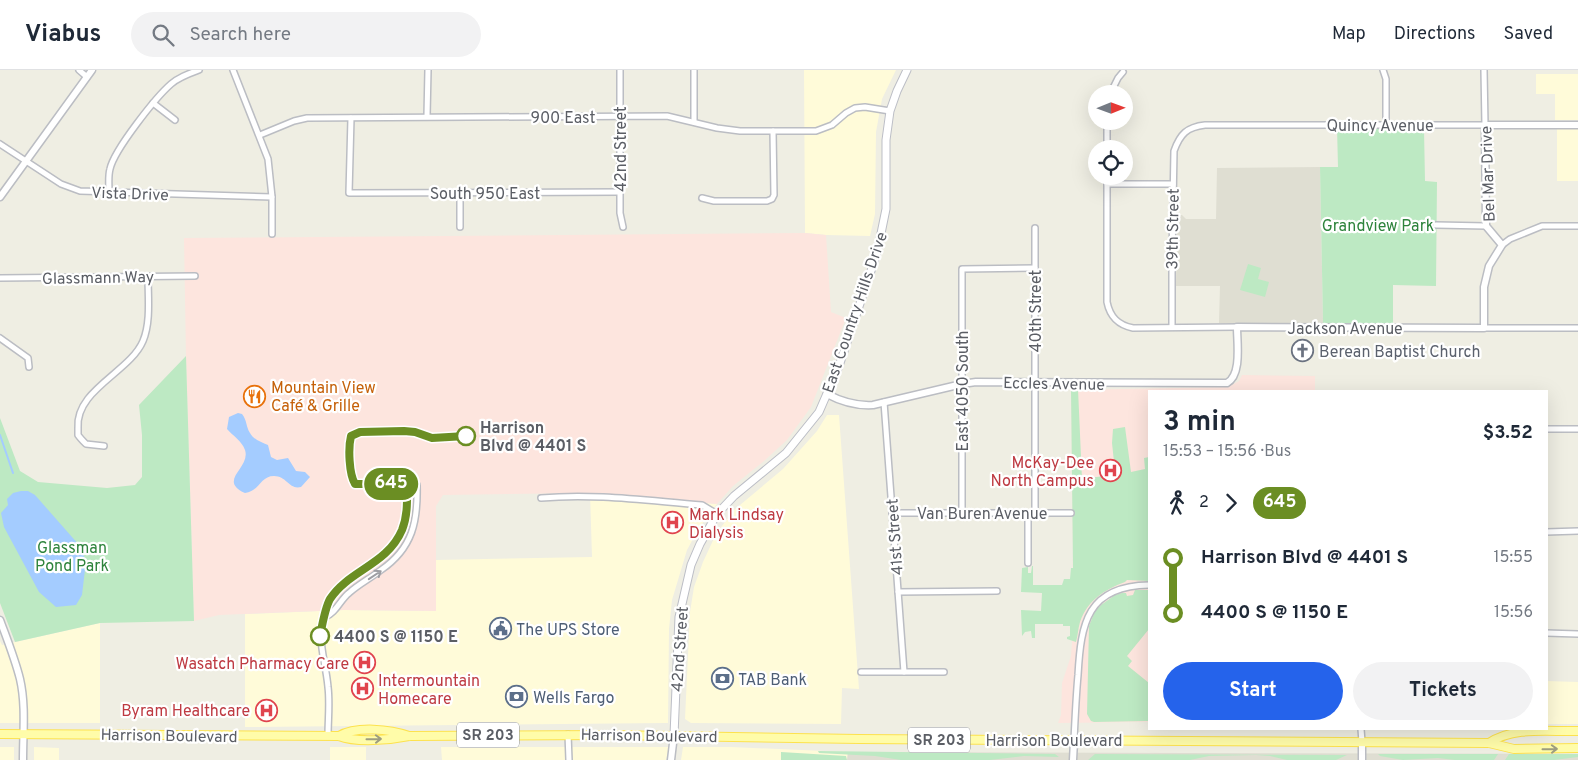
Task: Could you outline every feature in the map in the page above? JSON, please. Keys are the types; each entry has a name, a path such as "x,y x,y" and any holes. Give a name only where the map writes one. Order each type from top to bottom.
{"main road":[{"name":"East Country Hills Drive","path":"717,514 734,496 786,453 819,412 827,394 877,253 886,209 886,140 890,111 907,70"},
{"name":"42nd Street","path":"674,735 679,617 691,565 700,544 717,514"},
{"name":"Harrison Boulevard","path":"0,734 339,736 348,731 395,731 409,736 568,734 822,739 1489,743 1514,749 1578,748"},
{"name":"Harrison Boulevard","path":"1489,743 1500,736 1517,732 1578,732"}],"street":[{"path":"79,70 87,77"},
{"path":"0,197 92,70"},
{"path":"108,192 109,170 116,154 153,103 170,85 183,76 199,70"},
{"path":"233,70 268,159 272,197 272,234"},
{"path":"427,116 428,70"},
{"name":"42nd Street","path":"620,70 620,213 623,227"},
{"path":"694,70 694,122"},
{"path":"1383,70 1386,79 1386,125"},
{"name":"Bel Mar Drive","path":"1484,70 1486,226 1502,245 1489,266 1484,287 1484,328"},
{"path":"1114,85 1123,71"},
{"path":"153,103 175,120"},
{"name":"900 East","path":"260,135 294,120 307,118 427,116 666,116 717,128 740,131 816,131 832,125 855,108 865,107 890,111"},
{"name":"South 950 East","path":"351,118 349,193 620,192"},
{"name":"Quincy Avenue","path":"1183,132 1190,128 1205,125 1578,125"},
{"path":"702,198 714,201 767,201 772,199 774,195 773,131"},
{"name":"39th Street","path":"1172,327 1172,184 1174,151 1177,141 1183,132"},
{"name":"Vista Drive","path":"0,144 61,184 80,191 272,197"},
{"path":"1133,184 1172,184"},
{"name":"Jackson Avenue","path":"1107,185 1107,302 1114,320 1133,328 1578,328"},
{"path":"460,193 460,227"},
{"path":"1436,225 1486,226"},
{"path":"1502,245 1510,239 1542,226 1578,226"},
{"name":"40th Street","path":"1035,228 1035,513"},
{"name":"East 4050 South","path":"962,514 962,269 1035,268"},
{"path":"104,446 86,444 78,436 80,412 87,400 134,354 143,342 148,321 148,276"},
{"name":"Glassmann Way","path":"0,278 195,276"},
{"name":"Eccles Avenue","path":"827,394 838,400 857,405 873,405 962,384 984,382 1227,383 1236,375 1237,327"},
{"path":"0,338 28,358 29,367"},
{"name":"41st Street","path":"884,402 904,672"},
{"path":"1548,429 1578,429"},
{"path":"328,736 328,687 320,638 328,604 335,593 350,579 380,559 398,537 406,514 407,484"},
{"path":"325,618 332,614 350,592 386,567 403,549 415,521 417,485"},
{"path":"541,498 594,496 702,505 717,514"},
{"name":"Van Buren Avenue","path":"892,513 1071,513"},
{"path":"1028,513 1028,563"},
{"path":"1548,532 1578,532"},
{"path":"1073,760 1080,646 1083,626 1089,613 1097,603 1109,594 1137,585 1148,585"},
{"path":"898,592 997,591"},
{"path":"0,620 20,678 24,710 23,760"},
{"path":"1548,634 1578,634"},
{"path":"861,672 944,672"},
{"path":"1361,730 1362,760"},
{"path":"568,734 568,760"},
{"name":"42nd Street","path":"671,760 674,735"}],"shaded area":[{"path":"804,70 896,70 882,99 876,132 875,214 870,236 805,233"},
{"path":"1536,74 1578,74 1578,120 1555,120 1555,94 1536,94"},
{"path":"1557,129 1578,129 1578,181 1557,181"},
{"path":"1320,167 1323,323 1219,323 1220,286 1176,286 1177,215 1182,215 1186,219 1216,219 1217,168"},
{"path":"805,233 826,235 831,312 846,318 811,407 787,440 733,486 717,504 590,493 443,495 436,506 436,611 344,610 219,615 194,621 184,238"},
{"name":"McKay-Dee North Campus","path":"1242,375 1315,376 1315,390 1148,390 1148,722 1058,723 1061,715 1062,683 1071,656 1072,642 1071,390 1228,387 1239,381"},
{"path":"827,415 839,415 859,689 842,688 841,724 691,723 685,719 690,612 694,587 703,562 716,534 734,510 783,469 817,431"},
{"path":"590,493 717,504 699,528 687,550 672,600 669,629 668,723 245,727 245,614 344,610 436,611 435,560 592,557"},
{"path":"100,623 100,723 0,723 0,641 2,645"},
{"path":"1548,681 1578,682 1578,724 1548,724"},
{"path":"0,747 14,747 14,760 0,760"},
{"path":"34,747 59,748 59,760 34,760"},
{"path":"330,747 366,747 366,760 330,760"},
{"path":"441,747 669,747 666,760 442,760"},
{"path":"683,747 848,752 847,760 681,760"},
{"path":"848,752 1578,754 1578,760 847,760"}],"green space":[{"name":"Grandview Park","path":"1337,127 1424,129 1425,181 1437,182 1436,286 1393,285 1393,323 1323,323 1320,167 1338,167"},
{"path":"1248,264 1261,268 1258,279 1269,282 1265,297 1240,290"},
{"name":"Glassman Pond Park","path":"186,356 194,621 100,623 15,642 0,603 0,418 20,471 38,482 107,488 135,485 142,477 142,435 139,405"},
{"path":"1078,389 1082,479 1104,476 1104,473 1115,471 1112,443 1113,429 1125,427 1131,472 1145,469 1144,458 1148,457 1148,581 1127,580 1104,592 1092,602 1083,614 1076,642 1067,639 1070,636 1070,626 1063,626 1063,624 1035,624 1035,638 1032,638 1031,631 1025,632 1022,636 1021,610 1041,611 1042,593 1021,592 1022,568 1028,567 1028,573 1031,573 1033,566 1033,585 1062,585 1064,579 1070,579 1071,568 1073,568 1071,390"},
{"path":"1135,590 1148,590 1148,630 1127,656 1132,661 1128,666 1148,682 1148,721 1094,722 1091,721 1087,714 1089,626 1095,611 1115,595 1126,593 1127,596 1133,595"},
{"path":"818,751 1055,754 1059,757 1024,756 990,760 901,760 875,756 819,753"},
{"path":"781,752 846,756 847,760 781,760"},
{"path":"1095,754 1347,755 1336,760 1287,760 1256,755 1209,756 1190,760 1088,760"},
{"path":"1378,754 1498,754 1494,760 1438,758 1403,760"},
{"path":"1509,754 1578,754 1578,757 1554,760 1505,760"}],"water":[{"path":"238,413 244,416 253,437 268,445 271,457 277,460 288,458 296,471 305,472 310,477 301,487 294,487 282,478 274,476 266,478 250,492 245,493 237,488 234,478 244,462 245,450 240,441 227,429 229,417"},
{"path":"28,491 35,495 79,545 86,561 82,595 76,605 56,607 39,592 4,527 1,513 8,505 7,499 13,493"}],"waterway":[{"path":"0,435 13,473"}],"bus line":[{"name":"645","path":"320,636 330,599 346,583 380,559 388,551 401,532 406,514 407,484 355,484 350,470 351,436 360,432 411,431 432,438 466,436"}],"place":[{"name":"Berean Baptist Church","path":"1303,351"},
{"name":"Mountain View Café & Grille","path":"255,396"},
{"name":"Harrison Blvd @ 4401 S","path":"466,436"},
{"name":"McKay-Dee North Campus","path":"1110,471"},
{"name":"Mark Lindsay Dialysis","path":"673,523"},
{"name":"The UPS Store","path":"500,629"},
{"name":"4400 S @ 1150 E","path":"320,636"},
{"name":"Wasatch Pharmacy Care","path":"365,663"},
{"name":"TAB Bank","path":"722,679"},
{"name":"Intermountain Homecare","path":"362,689"},
{"name":"Wells Fargo","path":"517,697"},
{"name":"Byram Healthcare","path":"266,710"}]}
